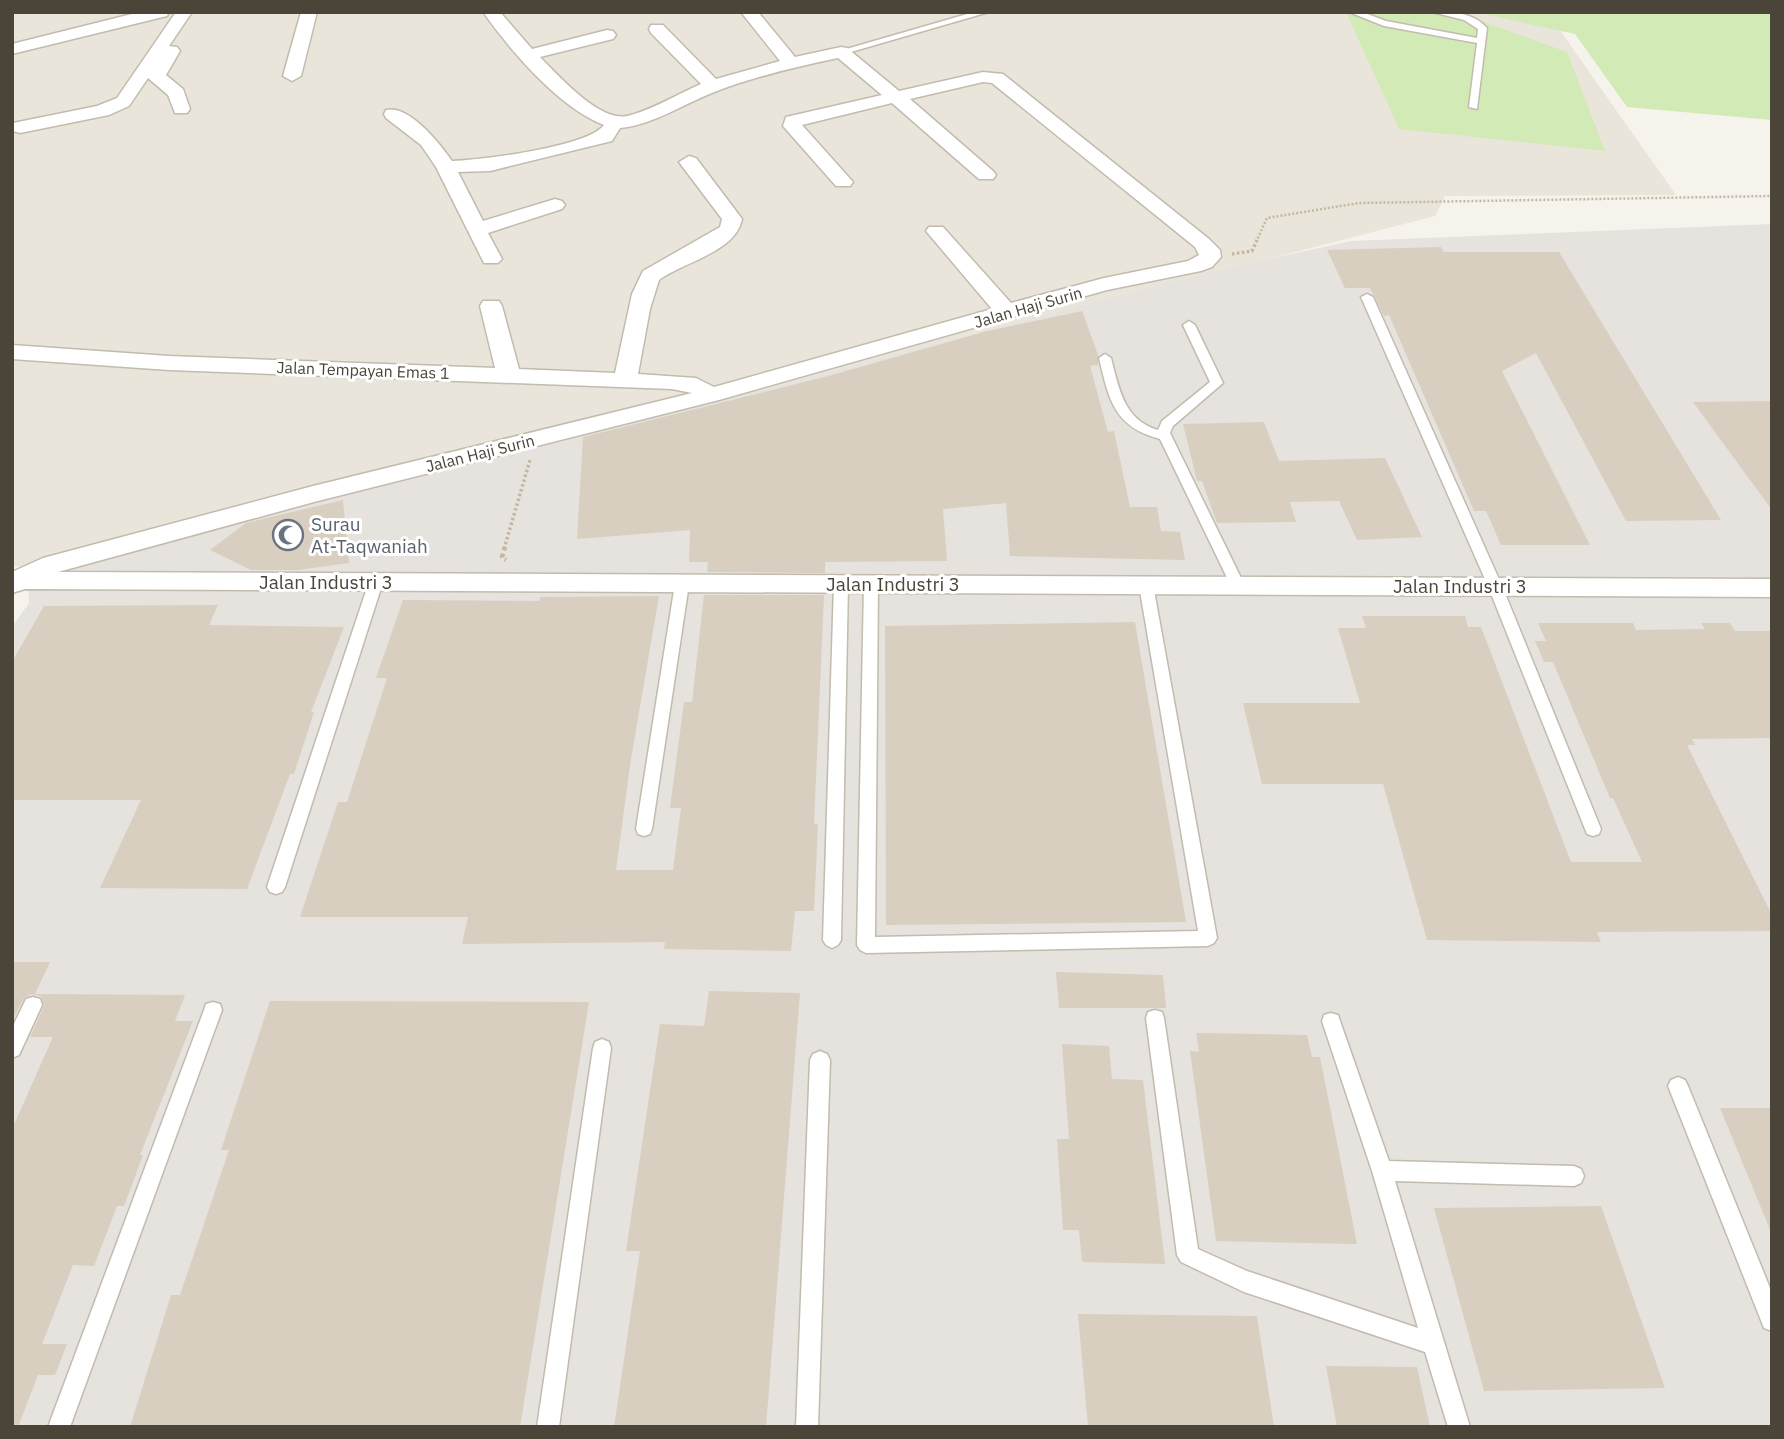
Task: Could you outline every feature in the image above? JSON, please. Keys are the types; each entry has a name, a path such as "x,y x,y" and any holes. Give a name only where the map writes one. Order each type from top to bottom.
{"street":[{"path":"12,49 161,12"},
{"path":"20,127 116,107 129,96 184,12"},
{"path":"292,76 295,53 304,39 309,12"},
{"path":"491,12 528,55 592,113 615,122 633,120 649,114 712,85 790,62 841,52 986,175"},
{"path":"749,12 790,62"},
{"path":"657,29 712,85"},
{"path":"172,30 181,36 156,76 177,93 181,108"},
{"path":"528,55 607,36"},
{"path":"843,182 792,125 793,121 983,77 997,78 1202,243 1209,250 1210,257"},
{"path":"393,114 428,141 446,167 491,259"},
{"path":"446,167 490,165 560,150 605,137 615,122"},
{"path":"625,381 645,284 651,276 711,243 730,229 732,219 690,162"},
{"path":"476,230 555,205"},
{"path":"936,231 1007,313"},
{"name":"Jalan Haji Surin","path":"13,582 52,564 313,494 711,395 1104,284 1204,262 1210,257"},
{"path":"491,306 509,376"},
{"name":"Jalan Tempayan Emas 1","path":"12,352 169,363 690,384 711,395"},
{"name":"Jalan Industri 3","path":"13,582 1772,588"}],"lane":[{"path":"841,52 985,12"},
{"path":"1353,12 1384,23 1480,41"},
{"path":"1436,12 1476,21 1483,27 1474,107"},
{"path":"1367,297 1495,586 1592,829"},
{"path":"1189,325 1217,383 1164,428 1238,586"},
{"path":"1105,358 1121,413 1147,433 1166,436"},
{"path":"275,887 376,582"},
{"path":"644,829 682,584"},
{"path":"832,940 841,584"},
{"path":"871,584 866,945 1208,937 1146,585"},
{"path":"12,1049 33,1005"},
{"path":"60,1427 213,1010"},
{"path":"1155,1018 1188,1255 1244,1281 1435,1344"},
{"path":"1331,1021 1382,1171 1460,1427"},
{"path":"548,1427 602,1048"},
{"path":"807,1427 820,1060"},
{"path":"1678,1086 1772,1320"},
{"path":"1382,1171 1574,1176"}],"path":[{"path":"1210,257 1252,251 1267,218 1359,203 1772,197"},
{"path":"536,439 502,557 543,584"}],"shaded area":[{"path":"12,12 1547,12 1676,195 1445,196 1435,216 731,398 28,567 12,566"},
{"path":"1772,224 1772,1427 12,1427 12,627 29,603 27,567 731,398 1223,269 1351,241"}],"green space":[{"path":"1346,12 1456,12 1567,52 1605,151 1399,129"},
{"path":"1474,12 1772,12 1772,120 1627,107 1575,34"}],"building":[{"path":"1441,247 1444,252 1559,252 1721,520 1626,521 1536,353 1502,371 1590,545 1501,545 1486,511 1474,511 1389,315 1384,316 1370,288 1345,288 1327,250"},
{"path":"1082,311 1098,355 1098,365 1090,366 1108,432 1114,431 1130,507 1157,507 1161,531 1180,532 1185,560 1010,556 1006,503 943,509 947,561 825,562 825,573 707,572 708,562 689,562 690,530 577,539 583,437 832,375 987,331"},
{"path":"1772,401 1772,510 1693,402"},
{"path":"1264,422 1279,461 1385,458 1422,537 1357,540 1339,501 1290,502 1296,522 1217,523 1202,481 1197,481 1183,424"},
{"name":"Surau At-Taqwaniah","path":"343,500 349,563 298,570 251,570 210,550 246,523"},
{"path":"704,595 824,595 814,824 818,824 814,911 795,911 791,951 664,949 665,942 462,944 468,917 300,917 338,802 347,802 387,678 376,678 403,600 539,601 541,597 659,596 630,765 616,870 673,870 681,808 670,808 684,702 692,702"},
{"path":"218,605 209,625 344,627 311,712 314,712 294,774 290,774 247,889 100,888 141,800 12,800 12,662 44,606"},
{"path":"1362,616 1465,616 1468,627 1481,627 1571,862 1642,862 1613,798 1610,798 1553,662 1544,662 1535,641 1546,641 1538,623 1633,623 1636,630 1705,629 1701,623 1730,623 1735,631 1772,631 1772,738 1692,739 1695,745 1687,745 1772,915 1772,931 1597,932 1601,942 1427,940 1383,784 1262,784 1243,703 1360,703 1338,628 1366,628"},
{"path":"1135,622 1186,922 886,925 885,626"},
{"path":"12,962 50,962 35,994 185,995 175,1021 193,1021 140,1155 143,1155 124,1206 117,1206 94,1266 73,1265 42,1344 67,1344 55,1375 38,1375 18,1427 12,1427 12,1129 53,1037 30,1037 44,1006 41,996 32,994 24,998 12,1021"},
{"path":"1056,972 1163,975 1166,1008 1059,1008"},
{"path":"709,991 800,993 766,1427 614,1427 640,1251 626,1251 660,1024 704,1026"},
{"path":"270,1001 589,1002 520,1427 130,1427 171,1295 180,1295 229,1150 221,1150"},
{"path":"1196,1033 1307,1035 1312,1057 1320,1057 1357,1244 1216,1241 1190,1051 1199,1052"},
{"path":"1062,1044 1109,1046 1112,1079 1143,1080 1165,1264 1082,1262 1079,1230 1063,1230 1057,1139 1069,1139"},
{"path":"1720,1108 1772,1108 1772,1232 1771,1232"},
{"path":"1601,1206 1665,1388 1484,1391 1434,1208"},
{"path":"1078,1314 1257,1316 1274,1427 1088,1427"},
{"path":"1326,1366 1417,1367 1430,1427 1337,1427"}],"place":[{"name":"Surau At-Taqwaniah","path":"288,535"}]}
